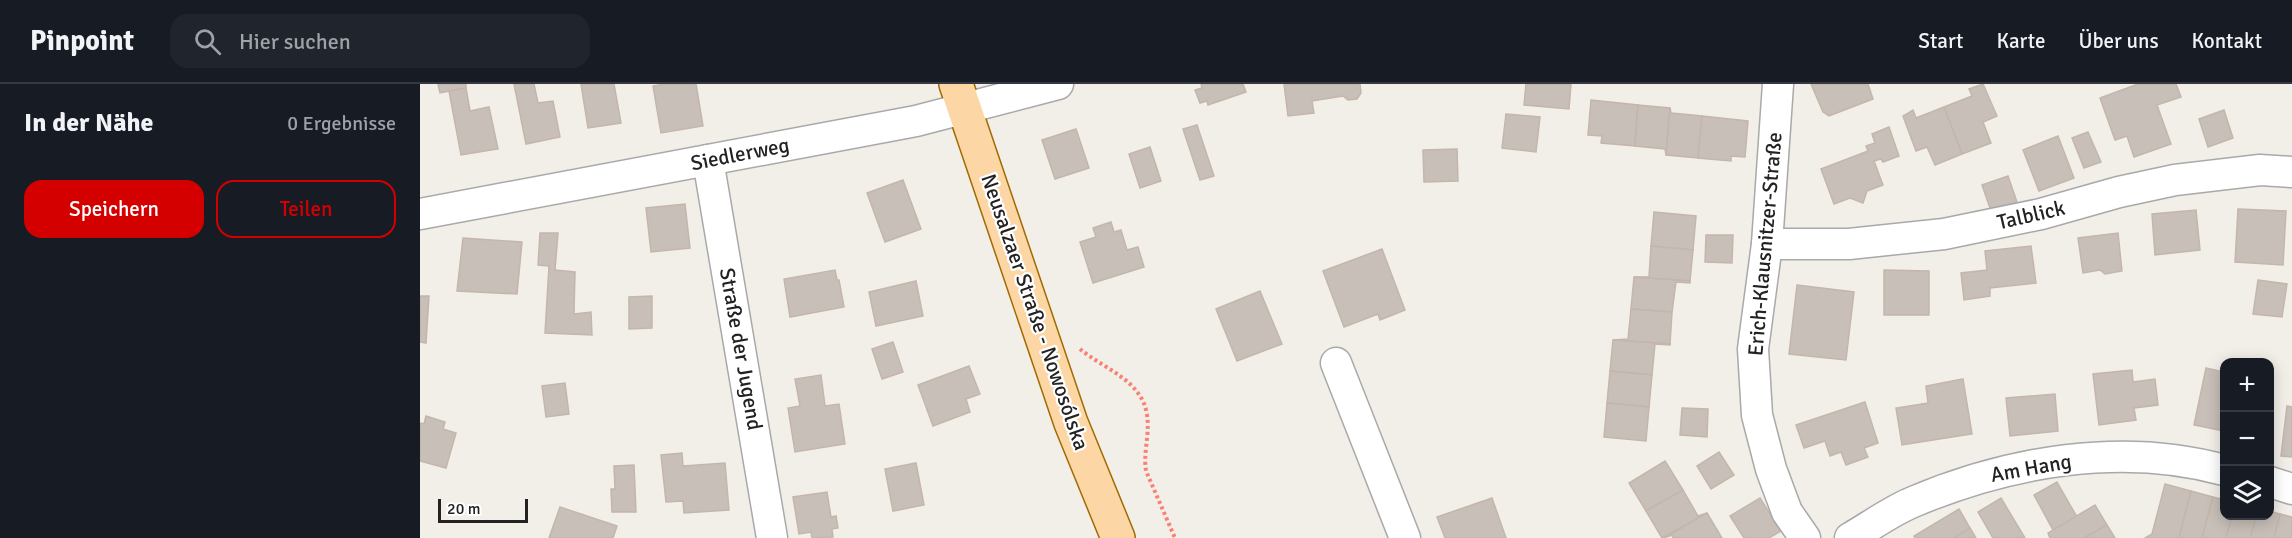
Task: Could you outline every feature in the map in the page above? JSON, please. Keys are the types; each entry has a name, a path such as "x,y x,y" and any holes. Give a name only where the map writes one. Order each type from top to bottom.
{"main road":[{"name":"Neusalzaer Straße - Nowosólska","path":"960,96 1071,423 1118,538"}],"street":[{"name":"Siedlerweg","path":"420,214 916,121 960,96 1058,84"},
{"name":"Erich-Klausnitzer-Straße","path":"1778,84 1767,244 1753,349 1757,416 1771,469 1787,512 1805,538"},
{"name":"Straße der Jugend","path":"708,160 772,538"},
{"name":"Talblick","path":"1767,244 1849,244 1944,234 2041,214 2120,192 2175,180 2260,170 2292,172"},
{"path":"1336,363 1405,538"},
{"name":"Am Hang","path":"1850,538 1911,503 1985,475 2054,462 2120,456 2200,463 2220,469"},
{"path":"2274,483 2292,489"}],"path":[{"path":"1077,347 1093,360 1129,382 1142,398 1147,414 1144,460 1146,471 1175,538"}],"building":[{"path":"438,84 466,84 466,88 440,93"},
{"path":"514,84 534,84 538,103 553,101 560,137 526,144"},
{"path":"581,84 614,84 621,123 588,128"},
{"path":"696,84 703,126 661,133 653,86"},
{"path":"1201,84 1243,84 1246,92 1208,105 1207,101 1200,103 1195,90 1202,88"},
{"path":"1284,84 1360,84 1361,93 1357,99 1348,100 1343,96 1312,101 1314,113 1288,116"},
{"path":"1526,84 1571,84 1569,109 1524,105"},
{"path":"1811,84 1868,84 1873,99 1829,116 1823,112"},
{"path":"1983,84 1997,116 1983,122 1991,143 1962,154 1944,107 1972,96 1969,89"},
{"path":"2138,84 2176,84 2181,97 2157,105 2171,144 2134,157 2127,136 2115,140 2100,98"},
{"path":"466,88 470,111 489,107 498,149 461,155 449,91"},
{"path":"1591,100 1638,105 1635,146 1601,143 1602,136 1588,135"},
{"path":"1638,105 1670,108 1666,155 1665,149 1635,146"},
{"path":"1944,107 1962,154 1935,165 1927,147 1916,151 1903,116 1913,110 1916,118"},
{"path":"1670,108 1671,113 1702,116 1698,158 1666,155"},
{"path":"2224,110 2233,138 2208,147 2199,119"},
{"path":"1506,114 1540,117 1536,152 1502,148"},
{"path":"1702,116 1748,121 1745,157 1731,156 1731,161 1698,158"},
{"path":"1197,125 1214,176 1200,180 1183,129"},
{"path":"1889,127 1899,156 1883,162 1881,159 1874,161 1883,185 1867,191 1863,203 1850,198 1834,204 1821,169 1868,151 1866,146 1875,143 1872,134"},
{"path":"1076,129 1089,168 1055,179 1042,140"},
{"path":"2088,132 2101,162 2084,168 2072,138"},
{"path":"2058,136 2074,178 2039,191 2023,150"},
{"path":"1150,147 1161,181 1140,188 1129,154"},
{"path":"1457,149 1458,181 1424,182 1423,150"},
{"path":"2008,176 2017,202 1991,211 1982,185"},
{"path":"903,180 921,229 885,242 867,193"},
{"path":"685,204 690,248 651,252 646,208"},
{"path":"2238,209 2286,211 2283,265 2235,262"},
{"path":"2196,210 2200,250 2155,255 2152,214"},
{"path":"1654,212 1696,216 1693,250 1651,246"},
{"path":"1111,222 1114,232 1121,230 1127,250 1138,247 1144,267 1093,283 1080,242 1096,237 1093,228"},
{"path":"540,233 558,233 555,270 575,272 574,314 591,312 592,335 545,333 549,266 538,265"},
{"path":"2118,233 2122,271 2105,274 2100,270 2083,273 2078,238"},
{"path":"1706,235 1733,235 1732,263 1705,262"},
{"path":"463,238 522,242 517,294 457,291"},
{"path":"1651,246 1693,250 1690,281 1634,277 1649,277"},
{"path":"2031,246 2036,283 1990,288 1990,296 1964,300 1961,273 1987,270 1985,251"},
{"path":"1382,249 1405,310 1380,320 1378,314 1344,327 1323,271"},
{"path":"835,270 844,307 790,317 784,279"},
{"path":"1884,270 1929,271 1929,315 1884,315"},
{"path":"1634,277 1690,281 1690,283 1676,282 1672,312 1631,309"},
{"path":"2258,280 2287,284 2282,317 2253,314"},
{"path":"916,281 923,316 876,326 869,292"},
{"path":"1797,285 1854,292 1846,360 1789,354"},
{"path":"1260,291 1282,344 1237,361 1216,309"},
{"path":"420,296 429,296 426,343 420,342"},
{"path":"652,296 652,328 629,329 629,297"},
{"path":"1631,309 1672,312 1670,344 1613,340 1628,339"},
{"path":"1613,340 1670,345 1655,344 1652,375 1610,371"},
{"path":"893,342 903,372 882,379 872,349"},
{"path":"969,366 980,394 966,399 970,412 933,426 918,385"},
{"path":"2206,368 2220,371 2220,430 2194,425"},
{"path":"2132,370 2133,382 2155,379 2158,405 2134,408 2136,420 2099,425 2093,374"},
{"path":"1610,371 1652,375 1649,407 1607,403"},
{"path":"821,375 825,406 839,404 845,444 795,452 788,408 800,406 795,379"},
{"path":"1963,379 1972,434 1902,445 1896,408 1928,403 1926,386"},
{"path":"565,383 569,414 546,417 542,386"},
{"path":"2055,394 2058,431 2010,436 2006,398"},
{"path":"1865,402 1878,443 1864,448 1868,457 1846,465 1841,452 1830,456 1825,441 1804,448 1796,425"},
{"path":"1607,403 1649,407 1646,441 1604,437"},
{"path":"2287,406 2292,407 2292,457 2281,456"},
{"path":"1682,408 1708,409 1707,437 1680,435"},
{"path":"426,416 445,422 443,429 456,433 446,468 420,461 420,423 424,424"},
{"path":"1719,452 1734,475 1711,489 1697,466"},
{"path":"682,453 683,466 725,463 729,510 684,513 683,501 666,502 661,455"},
{"path":"1665,461 1683,490 1646,511 1629,483"},
{"path":"916,463 924,505 893,511 885,469"},
{"path":"634,465 636,512 612,512 611,489 615,489 614,466"},
{"path":"2057,482 2077,517 2053,530 2034,495"},
{"path":"2165,484 2191,491 2179,538 2145,538 2152,534"},
{"path":"1683,490 1698,516 1707,513 1662,538 1646,511"},
{"path":"2191,491 2213,497 2202,538 2179,538"},
{"path":"827,492 831,517 836,516 838,528 832,529 833,537 812,538 811,532 799,534 793,497"},
{"path":"2213,497 2220,499 2220,520 2231,520 2226,538 2202,538"},
{"path":"1492,498 1506,538 1445,538 1437,517"},
{"path":"1760,498 1781,531 1769,538 1744,538 1730,516"},
{"path":"2001,498 2025,538 1993,538 1978,512"},
{"path":"2095,505 2107,525 2084,538 2050,538 2048,533"},
{"path":"560,507 617,526 613,538 549,538"},
{"path":"1959,509 1970,528 1954,538 1915,538 1914,536"},
{"path":"2274,512 2280,514 2274,538 2250,538 2255,520 2274,520"},
{"path":"1707,513 1722,538 1673,538 1672,535 1664,538"},
{"path":"2280,514 2292,517 2292,538 2274,538"},
{"path":"2231,520 2255,520 2250,538 2226,538"},
{"path":"2107,525 2115,538 2084,538"},
{"path":"1970,528 1976,538 1954,538"}]}
